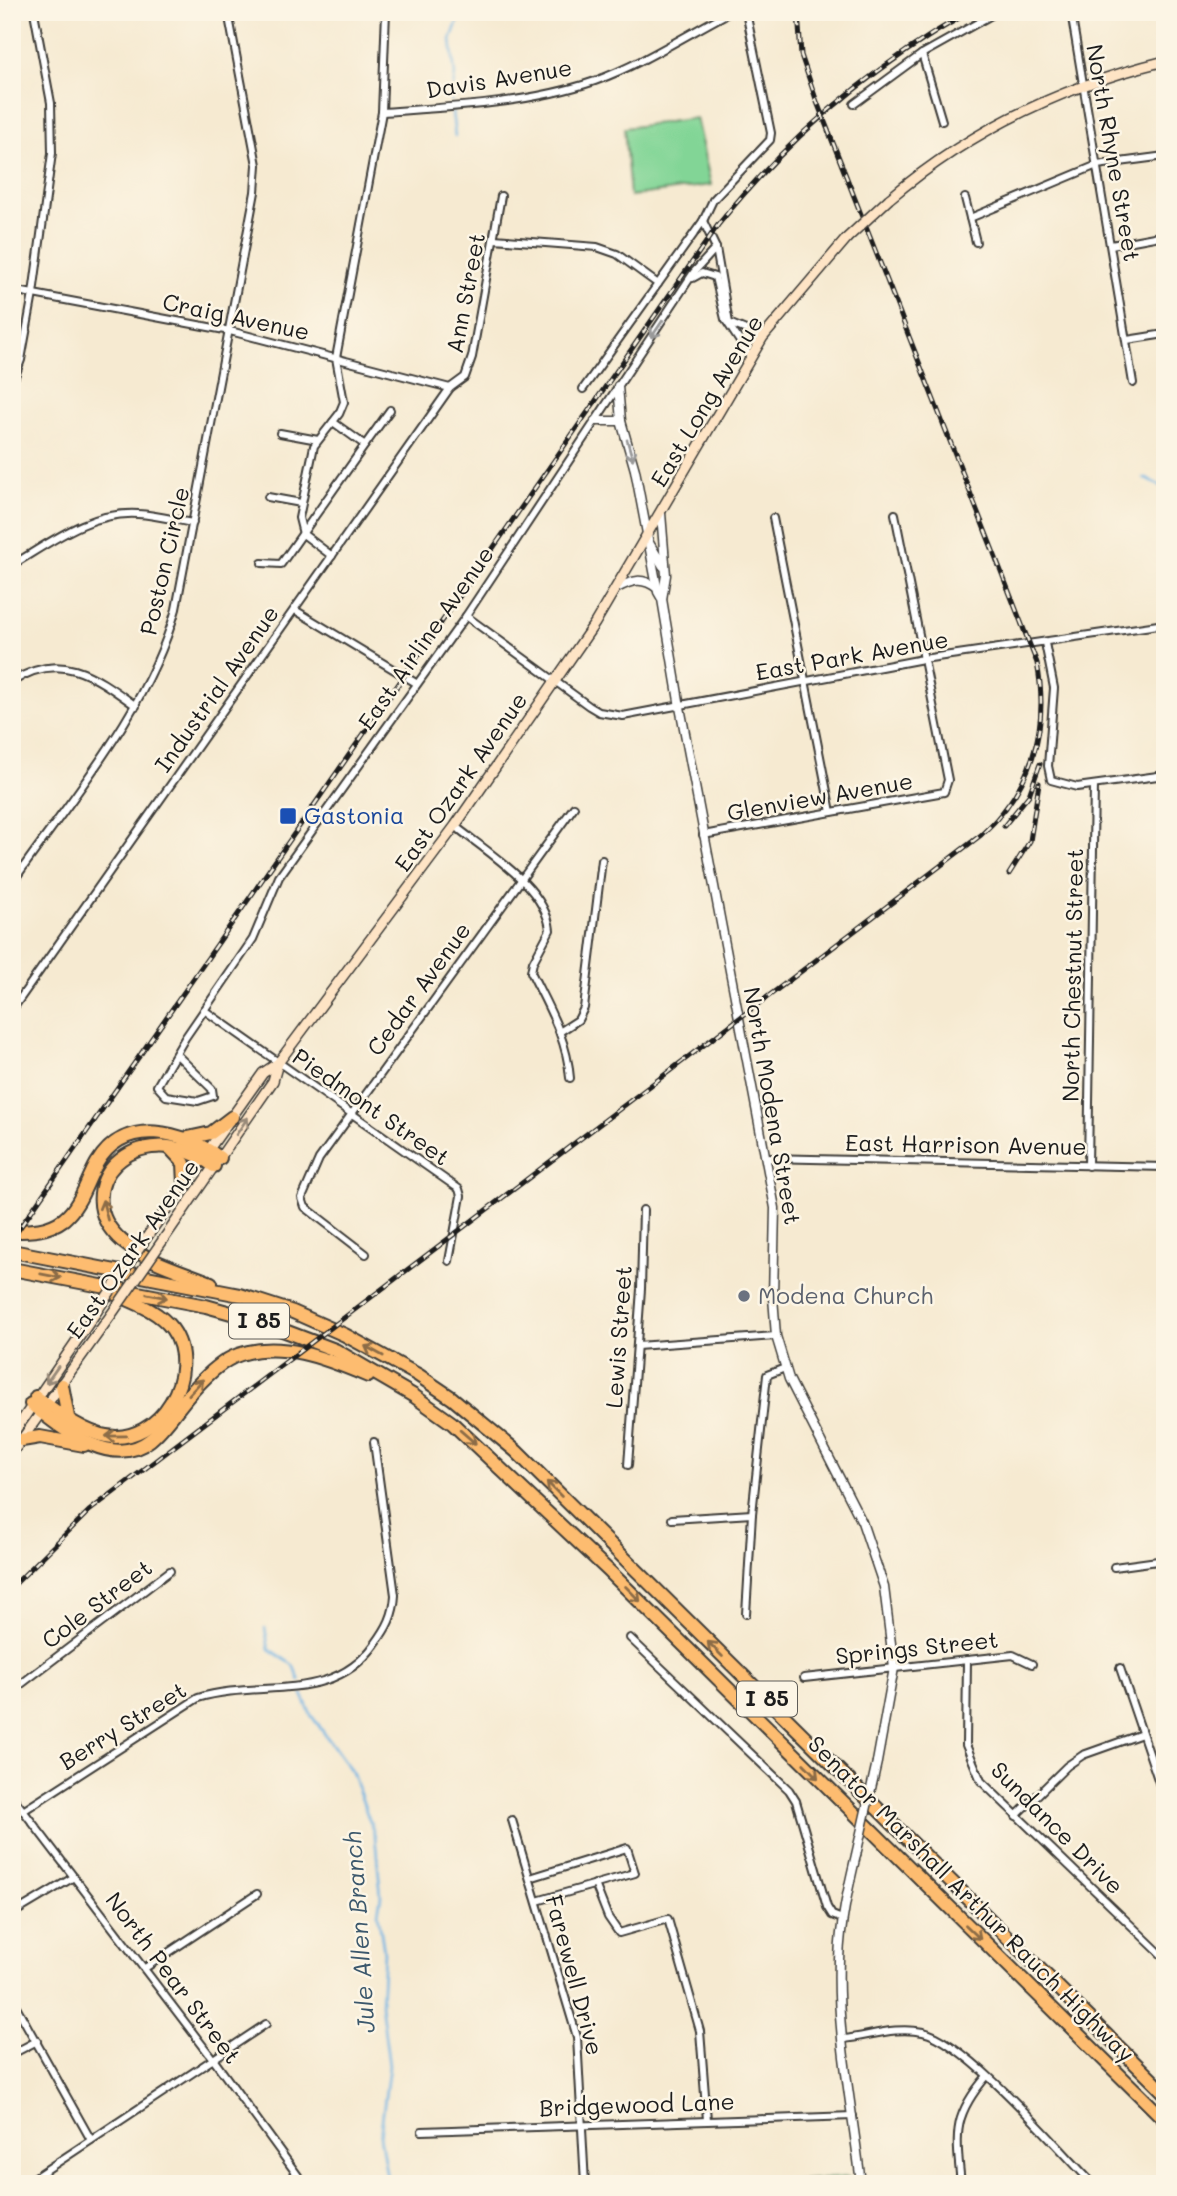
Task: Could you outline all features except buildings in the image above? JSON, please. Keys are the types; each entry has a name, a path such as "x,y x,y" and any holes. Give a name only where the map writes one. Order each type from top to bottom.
{"highway":[{"path":"183,1139 211,1133 232,1117"},
{"path":"12,1231 37,1231 66,1217 79,1201 104,1152 122,1137 154,1131 183,1139 217,1162"},
{"path":"206,1154 167,1146 142,1147 115,1164 104,1185 102,1198 107,1221 121,1240 136,1251 240,1294"},
{"path":"167,1146 178,1153 184,1163 185,1184"},
{"name":"Senator Marshall Arthur Rauch Highway","path":"12,1251 240,1294 293,1312 345,1335 418,1375 484,1423 1165,2093"},
{"name":"Senator Marshall Arthur Rauch Highway","path":"12,1269 206,1306 268,1324 335,1350 414,1396 472,1440 610,1572 1165,2120"},
{"path":"45,1409 105,1436 129,1436 140,1432 167,1408 181,1375 178,1340 164,1320 144,1307 90,1283"},
{"path":"17,1438 40,1437 125,1450 147,1442 203,1380 221,1364 243,1354 293,1350 336,1363 414,1396"},
{"path":"62,1385 68,1418"},
{"path":"34,1401 80,1438 101,1448"}],"main road":[{"name":"East Long Avenue","path":"661,513 763,337 847,238 889,198 928,168 988,129 1084,85 1165,61"},
{"name":"East Ozark Avenue","path":"12,1453 34,1401 149,1234 263,1073 278,1063 456,826 617,588 661,513"},
{"name":"East Ozark Avenue","path":"17,1438 45,1409 111,1315 273,1081 278,1063"}],"street":[{"path":"12,384 21,360 33,294 53,136 49,87 34,12"},
{"name":"Poston Circle","path":"12,883 135,706 170,633 255,192 257,165 228,12"},
{"path":"332,556 303,534 299,518 314,446 333,422 344,402 336,358 382,112 386,12"},
{"name":"Davis Avenue","path":"382,112 527,97 583,85 616,72 730,12"},
{"path":"583,389 703,221 713,200 770,140 771,133 747,12"},
{"path":"854,104 922,54 997,12"},
{"name":"North Rhyne Street","path":"1071,12 1133,383"},
{"path":"922,54 943,121"},
{"path":"970,218 1097,166 1165,156"},
{"name":"Ann Street","path":"450,388 461,382 468,371 502,196"},
{"path":"965,198 976,242"},
{"path":"703,221 716,248 731,331 750,357"},
{"path":"1111,245 1165,235"},
{"path":"494,239 597,247 617,254 658,284"},
{"name":"East Airline Avenue","path":"176,1054 212,1089 213,1096 198,1101 166,1096 157,1086 176,1054 204,1010 253,939 279,877 466,616 690,280 716,248"},
{"path":"690,280 702,273 715,277 725,318 729,323 763,337"},
{"name":"Craig Avenue","path":"12,290 230,331 450,388"},
{"path":"1127,340 1165,334"},
{"name":"North Modena Street","path":"618,386 621,421 635,470 657,588 662,599 703,835 766,1158 776,1229 773,1297 776,1336 785,1368 874,1551 884,1587 894,1668 877,1762 842,1919 839,1963 844,2039 861,2184"},
{"name":"Industrial Avenue","path":"12,1010 450,388"},
{"path":"262,563 281,564 390,410"},
{"path":"595,421 621,421"},
{"path":"333,422 365,445"},
{"path":"280,433 318,440"},
{"path":"268,497 301,503"},
{"name":"North Modena Street","path":"661,513 666,575 662,599"},
{"path":"12,565 73,528 102,518 137,514 193,523"},
{"path":"895,514 923,659"},
{"path":"773,518 803,681 831,812"},
{"name":"North Modena Street","path":"647,540 658,554 666,575"},
{"path":"617,588 639,580 647,580 657,588"},
{"path":"295,610 416,684"},
{"name":"East Park Avenue","path":"466,616 589,706 610,715 680,706 923,659 1165,624"},
{"path":"1045,643 1054,688 1048,766 1051,780 1062,785 1094,785 1165,775"},
{"name":"Glenview Avenue","path":"703,835 944,792 948,780 923,659"},
{"path":"12,682 36,670 69,668 97,678 135,706"},
{"name":"North Chestnut Street","path":"1088,1166 1094,785"},
{"name":"Cedar Avenue","path":"366,1254 311,1215 302,1198 319,1159 459,967 519,878 574,807"},
{"path":"456,826 537,895 549,917 547,941 533,962 531,972 561,1031 568,1056 570,1078"},
{"path":"561,1031 578,1020 584,1008 602,860"},
{"name":"Piedmont Street","path":"204,1010 459,1189 461,1196 449,1261"},
{"name":"East Harrison Avenue","path":"766,1158 1165,1167"},
{"name":"Lewis Street","path":"628,1465 643,1210"},
{"path":"637,1346 776,1336"},
{"path":"746,1614 752,1514 767,1376 785,1368"},
{"name":"Berry Street","path":"23,1811 198,1698 218,1692 305,1687 326,1682 364,1656 384,1631 394,1612 395,1595 374,1442"},
{"path":"672,1519 752,1514"},
{"path":"1114,1567 1165,1560"},
{"name":"Cole Street","path":"12,1691 170,1571"},
{"path":"630,1638 789,1790 796,1801 828,1907 832,1915 842,1919"},
{"name":"Springs Street","path":"804,1678 1013,1655 1032,1664"},
{"name":"Sundance Drive","path":"967,1660 966,1745 971,1764 981,1781 1165,1958"},
{"path":"1120,1668 1165,1800"},
{"path":"1016,1816 1067,1766 1083,1755 1142,1734"},
{"name":"North Pear Street","path":"12,1796 145,1968 304,2184"},
{"name":"Farewell Drive","path":"512,1820 577,2038 585,2184"},
{"path":"530,1878 627,1847 635,1873 537,1901"},
{"path":"12,1913 74,1877"},
{"path":"595,1884 608,1917 619,1933 668,1919 700,2031 707,2120"},
{"path":"145,1968 257,1894"},
{"path":"12,1999 91,2140"},
{"path":"25,2184 266,2024"},
{"path":"844,2039 902,2029 924,2032 953,2045 1093,2184"},
{"path":"12,2054 37,2041"},
{"path":"961,2184 956,2135 963,2110 987,2076"},
{"name":"Bridgewood Lane","path":"422,2131 853,2116"}],"green space":[{"path":"696,118 711,185 630,196 624,128"},
{"path":"848,2177 849,2184 748,2184"}],"waterway":[{"path":"451,101 455,75 451,40 461,12"},
{"path":"452,112 455,136"},
{"path":"1144,478 1165,488"},
{"name":"Jule Allen Branch","path":"265,1628 269,1649 293,1665 300,1681"},
{"name":"Jule Allen Branch","path":"302,1694 311,1715 352,1772 375,1836 381,1896 378,1913 384,1952 381,2004 389,2066 380,2136 388,2184"}],"railway":[{"path":"12,1587 89,1511 981,835 1013,798 1024,778 1033,757 1041,712 1037,663 817,102 801,55 798,12"},
{"path":"12,1239 718,225 773,162 833,106 898,57 969,12"},
{"path":"1004,826 1029,795 1040,764"},
{"path":"1009,874 1030,841 1039,783"}],"place":[{"name":"Gastonia","path":"288,816"},
{"name":"Modena Church","path":"744,1296"}]}
